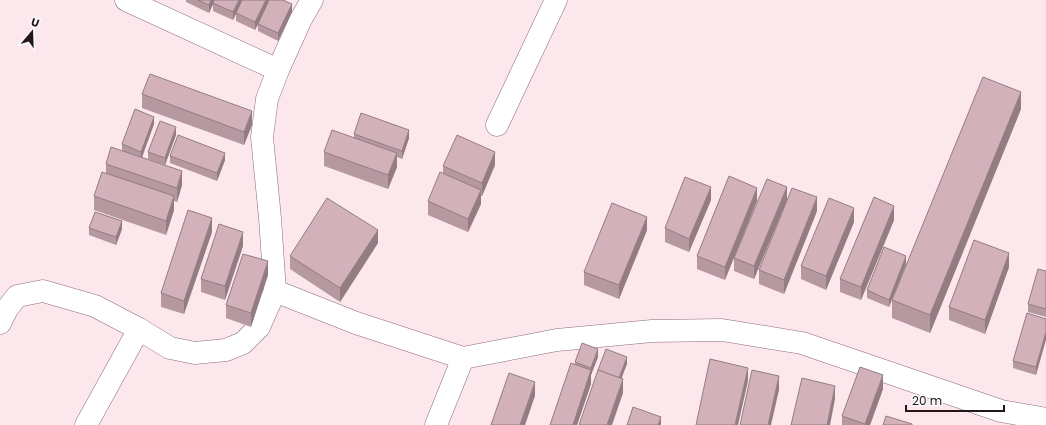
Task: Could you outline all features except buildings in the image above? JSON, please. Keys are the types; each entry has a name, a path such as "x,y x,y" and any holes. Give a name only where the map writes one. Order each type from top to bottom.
{"street":[{"path":"126,0 278,70"},
{"path":"0,323 7,309 17,296 43,290 95,306 139,329 170,348 195,353 226,350 243,343 259,327 275,291 262,137 266,99 301,19 312,0"},
{"path":"497,125 556,0"},
{"path":"275,291 356,323 463,358 557,340 652,331 722,330 802,343 1001,410 1046,419"},
{"path":"86,425 139,329"},
{"path":"436,425 463,358"}]}
